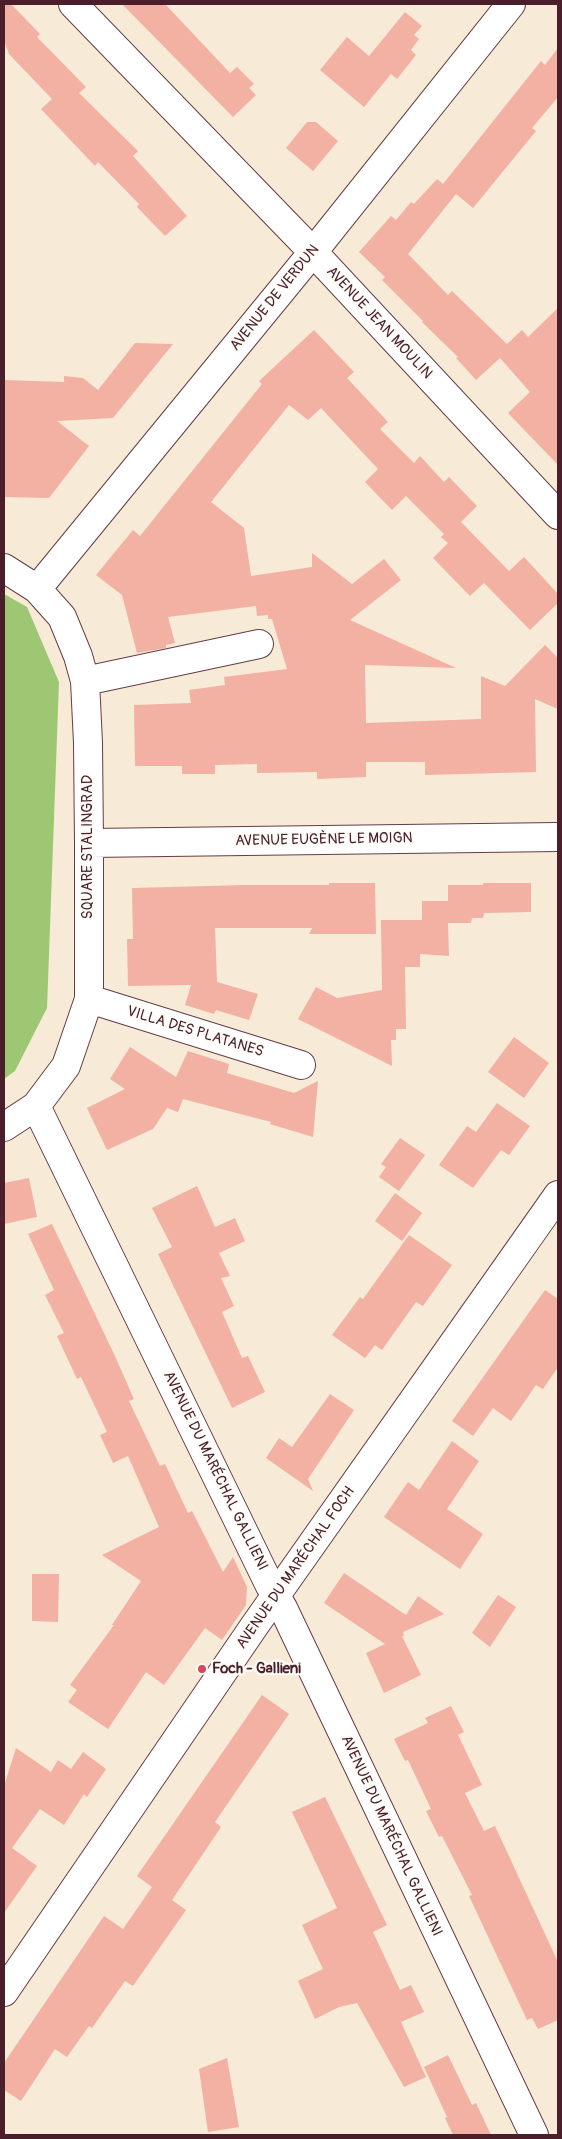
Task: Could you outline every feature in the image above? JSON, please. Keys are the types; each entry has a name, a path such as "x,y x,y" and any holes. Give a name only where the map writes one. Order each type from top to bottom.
{"street":[{"name":"AVENUE JEAN MOULIN","path":"73,4 313,252 558,515"},
{"name":"AVENUE DE VERDUN","path":"37,589 313,252 511,4"},
{"name":"SQUARE STALINGRAD","path":"4,568 37,589 62,617 78,656 85,682 89,843 89,999 66,1066 36,1106 4,1127"},
{"path":"85,682 259,644"},
{"name":"AVENUE EUGÈNE LE MOIGN","path":"89,843 558,837"},
{"name":"VILLA DES PLATANES","path":"89,999 301,1065"},
{"name":"AVENUE DU MARÉCHAL GALLIENI","path":"36,1106 276,1596 534,2135"},
{"name":"AVENUE DU MARÉCHAL FOCH","path":"4,1992 276,1596 558,1195"}],"green space":[{"path":"4,594 27,607 59,682 47,1008 15,1071 4,1079"}],"building":[{"path":"4,4 11,4 40,34 37,37 86,87 79,93 138,151 133,156 187,216 165,236 137,207 139,204 98,162 95,166 41,109 52,99 9,54 4,40"},
{"path":"122,4 165,4 230,73 237,67 254,84 249,88 256,95 233,117"},
{"path":"405,12 422,26 414,35 419,39 411,50 416,55 397,79 391,74 364,107 320,70 347,37 369,56"},
{"path":"558,48 558,97 532,128 536,131 473,208 456,194 408,254 448,295 452,291 507,344 522,330 528,337 558,308 558,465 508,413 530,392 500,358 476,380 456,358 458,357 382,280 385,277 359,252 391,216 396,220 411,202 414,204 437,179 443,184 541,61 545,65"},
{"path":"307,122 316,122 338,141 313,171 286,148"},
{"path":"314,330 354,372 347,378 388,422 380,429 414,463 420,456 444,482 449,477 477,506 461,522 509,571 524,557 558,594 558,603 530,630 484,583 470,596 433,558 448,543 441,537 444,534 406,496 392,510 365,482 378,469 321,408 308,420 289,405 211,502 244,528 251,576 312,567 312,553 352,584 384,559 401,580 350,620 456,668 365,665 366,723 481,719 481,676 505,686 545,645 558,658 558,709 535,699 536,772 425,775 425,762 366,762 366,777 317,779 317,772 257,773 257,764 215,765 215,774 182,774 182,766 135,766 134,705 191,703 189,690 225,685 224,677 287,669 272,619 268,619 268,615 257,616 256,606 168,617 175,643 166,645 166,648 137,653 122,595 96,575 133,530 140,536 262,384 259,381"},
{"path":"135,343 173,344 113,418 57,421 89,446 49,498 4,497 4,380 64,382 64,376 83,378 98,390"},
{"path":"329,883 375,883 376,934 309,934 312,928 215,928 217,982 258,994 249,1020 216,1010 214,1014 185,1005 191,985 128,986 127,939 133,939 132,888 329,885"},
{"path":"483,883 531,883 531,912 484,913 483,918 472,918 471,923 448,923 449,956 420,954 420,967 405,967 406,1029 396,1029 396,1040 391,1040 392,1066 298,1019 316,987 337,998 382,990 381,920 422,920 422,901 448,901 448,885 483,885"},
{"path":"514,1037 549,1063 524,1098 488,1072"},
{"path":"130,1047 176,1077 188,1051 229,1064 227,1073 294,1093 318,1081 313,1137 270,1124 271,1122 183,1099 178,1112 167,1108 153,1129 107,1150 87,1108 125,1089 110,1079"},
{"path":"497,1103 530,1126 509,1155 501,1150 473,1188 439,1165 467,1126 476,1132"},
{"path":"400,1138 425,1155 399,1191 379,1177 386,1167 381,1164"},
{"path":"29,1178 37,1217 4,1224 4,1183"},
{"path":"197,1186 215,1227 235,1218 245,1241 219,1253 230,1276 221,1278 234,1306 222,1312 242,1358 248,1356 265,1392 232,1408 158,1254 172,1247 152,1208"},
{"path":"395,1193 422,1213 402,1241 375,1221"},
{"path":"52,1224 114,1354 134,1399 129,1401 160,1466 165,1464 188,1513 192,1511 223,1572 233,1557 247,1587 246,1605 222,1640 205,1628 164,1685 146,1672 108,1729 68,1702 77,1690 70,1685 114,1625 112,1625 141,1581 102,1555 159,1527 128,1456 113,1463 100,1435 107,1432 81,1377 77,1379 57,1336 64,1333 45,1295 54,1290 28,1234"},
{"path":"409,1235 452,1265 423,1306 416,1302 382,1350 375,1345 365,1358 332,1335 360,1297 363,1299"},
{"path":"545,1290 558,1299 558,1367 543,1389 536,1385 511,1421 493,1408 473,1436 452,1421"},
{"path":"330,1394 354,1410 308,1479 313,1491 266,1458 279,1438 292,1447"},
{"path":"452,1441 479,1461 447,1509 483,1534 460,1569 384,1517 408,1482 419,1490"},
{"path":"344,1573 406,1615 418,1596 444,1614 403,1632 404,1636 402,1636 421,1675 384,1693 366,1653 385,1644 324,1603"},
{"path":"32,1574 59,1574 58,1622 32,1621"},
{"path":"498,1595 516,1607 490,1647 472,1633"},
{"path":"262,1695 289,1714 215,1822 221,1827 172,1900 186,1910 133,1986 125,1981 92,2028 89,2026 67,2057 55,2049 21,2101 4,2090 4,2063 104,1916 123,1929 152,1887 137,1876"},
{"path":"451,1706 464,1732 458,1735 482,1785 465,1793 484,1831 495,1826 558,1962 558,2020 538,2029 532,2018 527,2020 469,1896 472,1895 442,1836 439,1837 426,1811 431,1809 408,1760 405,1761 394,1739 428,1723 425,1718"},
{"path":"16,1748 51,1772 58,1760 71,1769 83,1752 106,1769 87,1797 84,1794 64,1825 40,1809 12,1848 37,1866 4,1913 4,1786"},
{"path":"325,1797 387,1925 373,1932 400,1990 411,1985 424,2012 401,2022 426,2077 404,2087 357,2003 339,2007 315,2019 298,1981 323,1969 302,1925 337,1908 292,1812"},
{"path":"448,2055 472,2105 476,2103 491,2135 453,2135 445,2118 447,2117 424,2067"},
{"path":"227,2058 239,2127 208,2132 199,2069"}],"place":[{"name":"Foch - Gallieni","path":"202,1669"}]}
